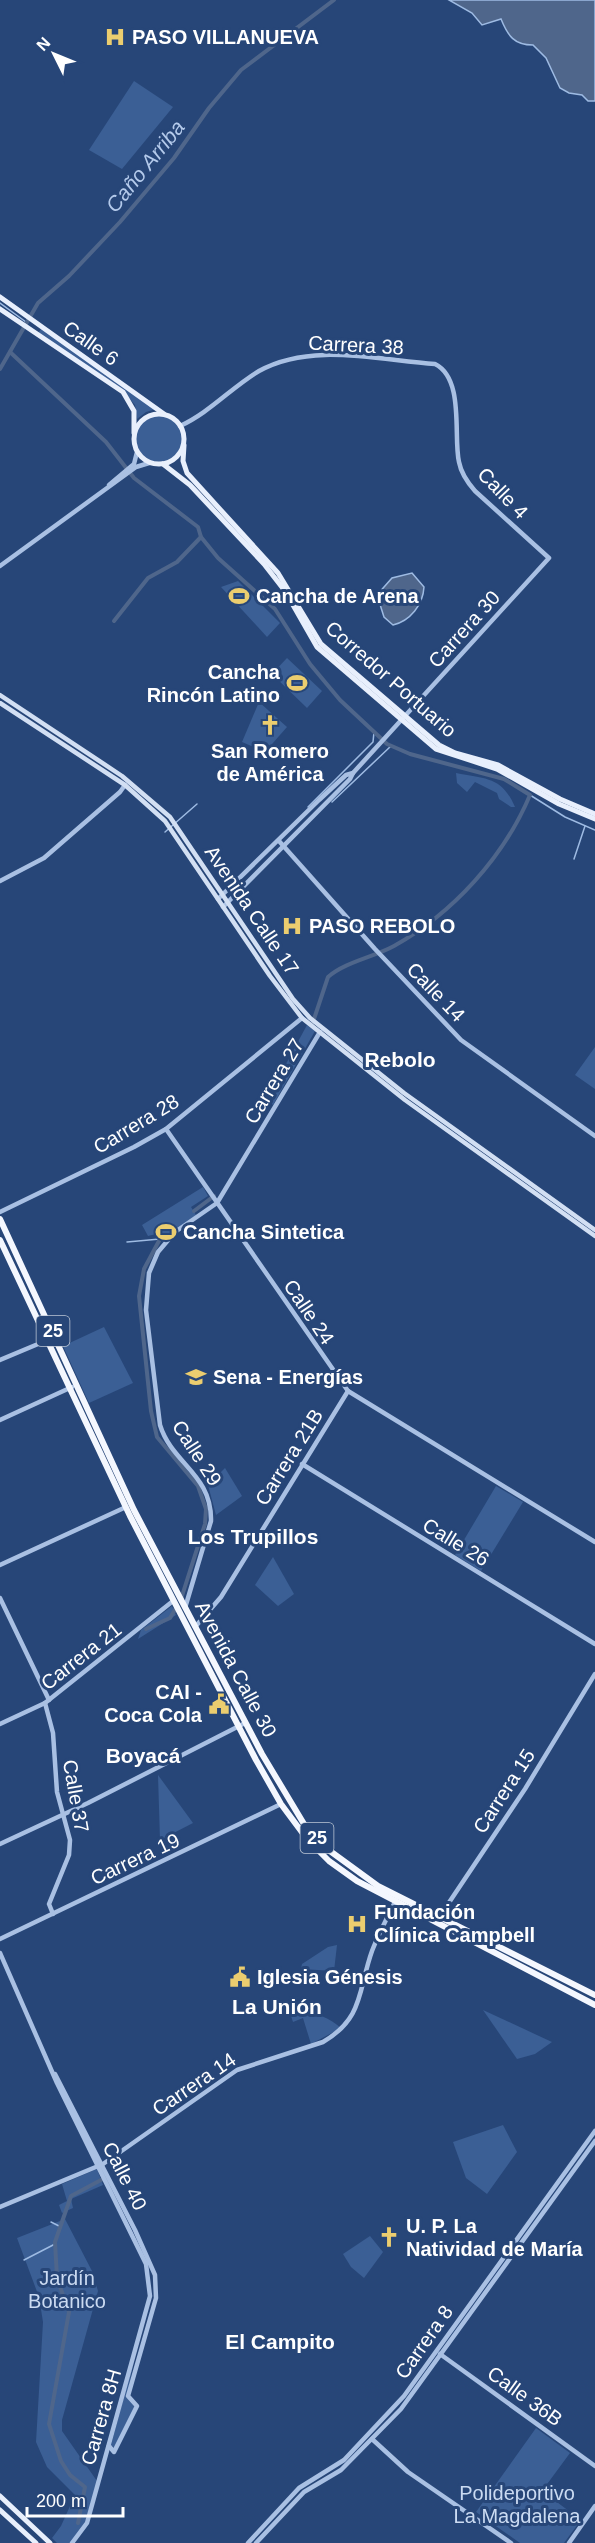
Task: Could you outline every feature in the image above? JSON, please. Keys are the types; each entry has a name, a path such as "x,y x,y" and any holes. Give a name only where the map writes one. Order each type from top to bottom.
{"highway":[{"name":"Avenida Calle 30","path":"0,1219 176,1601"},
{"name":"Avenida Calle 30","path":"1,1244 126,1507 176,1601 195,1627 281,1804 307,1839 329,1861 357,1881 595,2005"},
{"name":"Avenida Calle 30","path":"183,1609 242,1725 282,1792 309,1830 330,1851 361,1876 595,1995"}],"main road":[{"name":"Calle 6","path":"0,297 165,414"},
{"name":"Calle 6","path":"1,310 123,392 135,411 134,433"},
{"path":"153,414 165,414 180,426 184,445 174,460 162,464 149,463 137,452 134,433 143,419 153,414"},
{"name":"Corredor Portuario","path":"184,445 183,461 187,473 278,573 321,644 404,718"},
{"name":"Corredor Portuario","path":"162,464 189,485 264,564 285,591 317,646 404,718 448,750 489,762 560,799 595,814"},
{"name":"Avenida Calle 17","path":"0,695 129,786 173,825 309,1020 405,1100 595,1236"},
{"name":"Avenida Calle 17","path":"0,702 129,786"},
{"name":"Corredor Portuario","path":"522,779 559,804 595,819"},
{"name":"Avenida Calle 17","path":"173,825 223,907 270,976 302,1018 309,1020"},
{"name":"Avenida Calle 17","path":"318,1028 404,1093 595,1230"},
{"path":"0,2496 50,2543"},
{"path":"0,2510 36,2543"}],"street":[{"name":"Carrera 38","path":"180,426 250,377 285,360 321,355 435,364 442,368"},
{"name":"Calle 4","path":"442,368 457,405 458,454 465,479 475,491 549,558"},
{"path":"133,468 137,452"},
{"path":"0,566 133,468 149,463"},
{"name":"Carrera 30","path":"223,907 350,779 386,736 549,558"},
{"name":"Carrera 30","path":"218,899 346,775 353,773"},
{"path":"0,881 44,858 129,786"},
{"path":"120,792 129,786"},
{"name":"Calle 14","path":"279,841 381,956 461,1040 595,1136"},
{"name":"Carrera 28","path":"0,1212 135,1147 166,1129 302,1018"},
{"name":"Carrera 27","path":"217,1202 253,1144 318,1028"},
{"name":"Calle 24","path":"166,1129 348,1392 595,1542"},
{"name":"Calle 29","path":"183,1609 211,1521 211,1507 202,1484 162,1432 146,1310 147,1287 155,1257 166,1242 175,1232 217,1202"},
{"path":"1,1244 11,1243"},
{"path":"0,1360 56,1337"},
{"path":"0,1420 77,1385"},
{"name":"Carrera 21B","path":"195,1627 222,1597 348,1392"},
{"name":"Calle 26","path":"302,1464 595,1644"},
{"path":"0,1566 126,1507"},
{"name":"Calle 37","path":"0,1598 47,1702 53,1733 57,1792 70,1840 67,1859 49,1904 53,1914"},
{"name":"Carrera 21","path":"0,1724 47,1702 176,1601"},
{"name":"Carrera 15","path":"436,1923 515,1805 595,1674"},
{"path":"0,1844 242,1725"},
{"name":"Carrera 19","path":"0,1939 281,1804"},
{"name":"Carrera 14","path":"0,2207 100,2166 237,2070 323,2042 345,2027 361,2000 372,1951 399,1895"},
{"name":"Calle 40","path":"0,1953 53,2072 146,2264 153,2297"},
{"name":"Carrera 8","path":"256,2543 304,2492 341,2470 401,2409 438,2352 595,2131"},
{"name":"Carrera 8","path":"248,2543 299,2488 336,2467 404,2396 595,2140"},
{"name":"Carrera 8H","path":"108,2446 114,2452 137,2406 128,2396 153,2297"},
{"name":"Carrera 8H","path":"72,2543 87,2523 153,2297"},
{"name":"Calle 36B","path":"438,2352 595,2466"},
{"path":"370,2434 372,2440 408,2472 511,2543"},
{"path":"569,2543 595,2506"}],"green space":[{"path":"134,81 173,107 122,169 89,150"},
{"path":"42,328 156,409 146,412 137,419 135,405 124,392 38,333"},
{"path":"159,416 175,423 182,439 175,455 159,462 143,455 136,439 143,423"},
{"path":"238,581 280,623 267,637 221,587"},
{"name":"Cancha Rincón Latino","path":"287,658 322,691 307,708 272,674"},
{"path":"259,702 287,727 265,752 242,742"},
{"path":"456,773 485,778 499,785 505,790 515,807 499,799 497,793 475,782 467,792 457,783"},
{"path":"307,1025 315,1031 273,1105 267,1099"},
{"path":"595,1047 595,1089 575,1075"},
{"path":"203,1187 208,1196 191,1207 196,1215 163,1242 156,1234 148,1236 142,1225"},
{"path":"104,1327 133,1383 89,1403 63,1346"},
{"path":"225,1468 242,1496 216,1515 208,1485"},
{"path":"496,1486 523,1502 481,1571 455,1555"},
{"path":"273,1557 294,1594 278,1606 255,1585"},
{"path":"172,1606 176,1615 138,1639 141,1630"},
{"path":"158,1775 193,1823 160,1840"},
{"path":"337,1945 334,1971 301,1969 302,1964 328,1947"},
{"path":"483,2010 552,2042 535,2054 517,2059"},
{"path":"290,2013 317,2014 341,2028 311,2044 303,2018 293,2022"},
{"path":"503,2125 517,2152 487,2194 466,2178 453,2142"},
{"name":"Jardín Botanico","path":"97,2169 103,2185 71,2199 73,2208 62,2213 59,2205 67,2201 62,2184"},
{"name":"Jardín Botanico","path":"65,2219 92,2271 98,2291 62,2420 62,2431 97,2481 84,2526 70,2543 57,2543 52,2538 61,2526 75,2495 47,2467 36,2442 43,2322 39,2297 17,2238"},
{"path":"370,2236 383,2252 364,2278 351,2267 343,2254"},
{"path":"134,2360 127,2396 136,2406 115,2448 111,2445"},
{"name":"Polideportivo La Magdalena","path":"536,2428 570,2453 542,2491 581,2520 564,2543 520,2543 476,2512"}],"shaded area":[{"path":"449,0 595,0 595,101 588,101 582,95 569,93 560,88 546,58 533,45 526,45 512,38 501,19 482,25 472,13"},
{"path":"412,573 424,587 421,600 410,616 393,625 384,617 377,595 392,578"}],"waterway":[{"name":"Caño Arriba","path":"0,369 38,303 69,276 120,222 174,158 209,108 241,70 334,0"},
{"path":"0,303 26,322"},
{"path":"10,352 106,442 134,478 198,527 201,537 218,558 275,609 310,664 340,700 387,744 410,754 504,779 530,795 506,840 491,861 456,900 416,933 386,950 343,967 328,977 313,1022"},
{"path":"114,621 148,578 177,562 201,537"},
{"path":"308,807 373,742 374,732"},
{"path":"332,802 391,746"},
{"path":"530,795 565,817 595,830"},
{"path":"165,832 197,804"},
{"path":"574,859 585,826"},
{"path":"194,1211 214,1196"},
{"path":"127,1242 160,1239"},
{"path":"160,1239 144,1269 139,1296 151,1411 157,1437 198,1486 206,1509 205,1524 181,1599"},
{"path":"146,1629 170,1618 176,1608"},
{"path":"78,2523 85,2487 70,2475 61,2461 49,2424 69,2312 57,2278 55,2242 71,2196 101,2180"},
{"path":"51,2222 59,2226"},
{"path":"24,2260 55,2244"}],"place":[{"name":"PASO VILLANUEVA","path":"115,37"},
{"name":"Cancha de Arena","path":"239,596"},
{"name":"Cancha Rincón Latino","path":"297,683"},
{"name":"San Romero de América","path":"270,725"},
{"name":"PASO REBOLO","path":"292,926"},
{"name":"Cancha Sintetica","path":"166,1232"},
{"name":"Sena - Energías","path":"196,1377"},
{"name":"CAI - Coca Cola","path":"219,1704"},
{"name":"Fundación Clínica Campbell","path":"357,1924"},
{"name":"Iglesia Génesis","path":"240,1977"},
{"name":"U. P. La Natividad de María","path":"389,2237"}],"district":[{"name":"Rebolo","path":"400,1059"},
{"name":"Los Trupillos","path":"253,1536"},
{"name":"Boyacá","path":"143,1755"},
{"name":"La Unión","path":"277,2006"},
{"name":"El Campito","path":"280,2341"}]}
